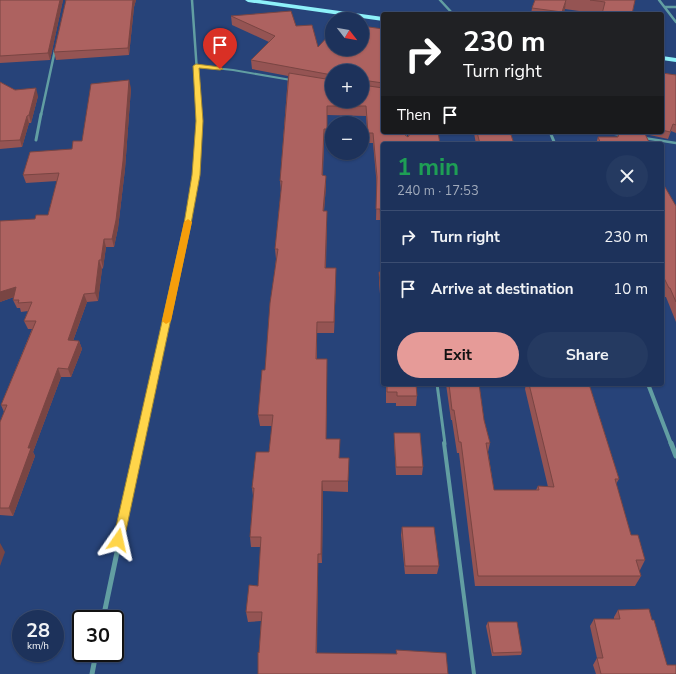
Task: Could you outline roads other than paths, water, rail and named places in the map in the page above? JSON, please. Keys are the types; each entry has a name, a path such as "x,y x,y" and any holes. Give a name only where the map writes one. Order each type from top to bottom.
{"main road":[{"path":"248,0 381,19"},
{"path":"664,58 676,60"}],"street":[{"path":"105,610 188,224 196,175 200,121 192,0"},
{"path":"440,0 451,12"},
{"path":"659,0 676,22"},
{"path":"664,7 676,7"},
{"path":"36,140 56,46"},
{"path":"649,386 676,456"},
{"path":"92,674 94,662"}],"lane":[{"path":"196,66 233,70 294,80"},
{"path":"617,134 629,136"},
{"path":"637,137 676,143"},
{"path":"437,386 474,674"}]}
